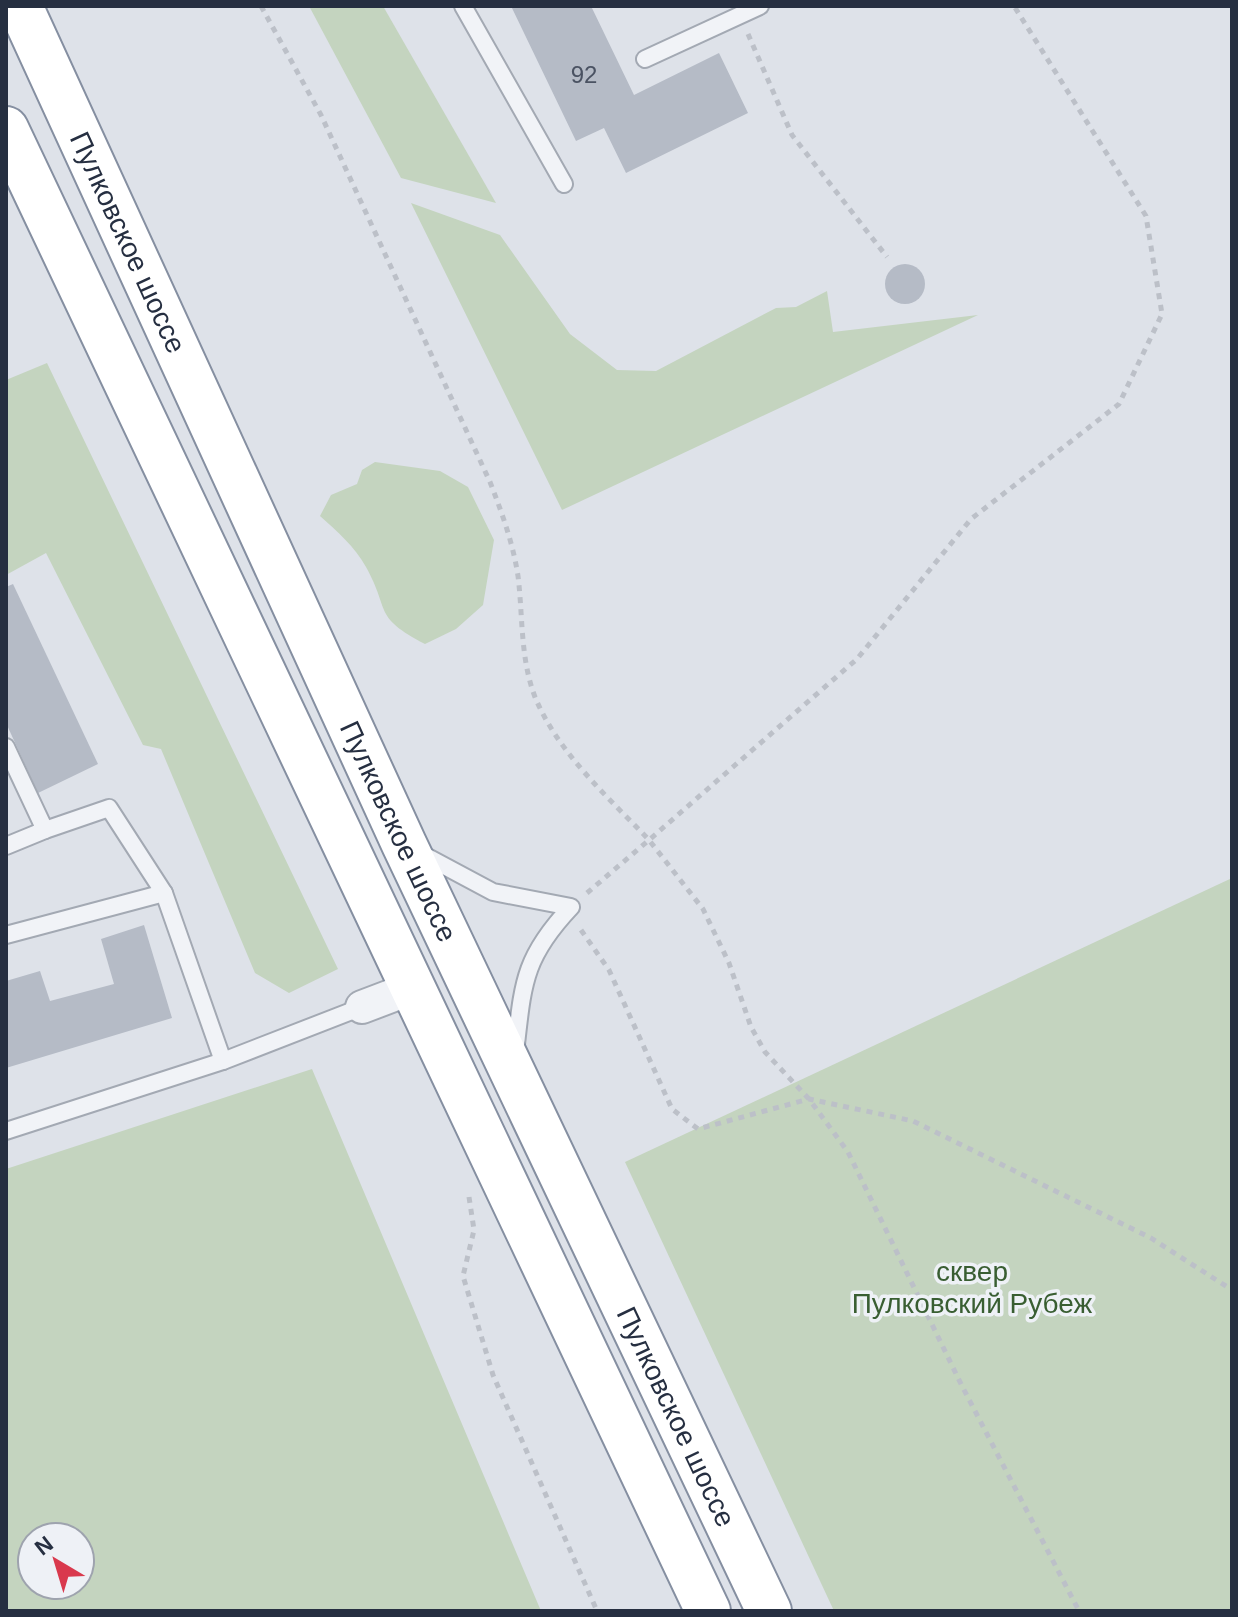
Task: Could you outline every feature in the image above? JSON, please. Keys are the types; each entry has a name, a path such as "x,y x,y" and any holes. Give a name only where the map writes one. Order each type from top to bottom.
{"highway":[{"name":"Пулковское шоссе","path":"20,6 40,26 404,844 769,1611"},
{"name":"Пулковское шоссе","path":"6,129 708,1611"}],"street":[{"path":"362,1007 412,988"}],"lane":[{"path":"463,6 564,184"},
{"path":"645,59 760,6"},
{"path":"6,747 45,830"},
{"path":"6,846 109,808 164,893 223,1061"},
{"path":"404,844 493,892 571,907"},
{"path":"6,935 164,893"},
{"path":"513,1071 524,976 538,945 571,907"},
{"path":"6,1131 223,1061 362,1007"}],"path":[{"path":"261,6 321,115 490,482 510,532 518,577 523,646 534,694 546,720 583,770 649,840 703,909 729,963 751,1027 765,1052 809,1099 848,1152 962,1386 1079,1611"},
{"path":"571,907 857,659 971,519 1119,404 1162,314 1146,216 1014,6"},
{"path":"740,15 792,135 887,257"},
{"path":"581,930 609,970 672,1109 698,1129 809,1099 913,1121 1151,1238 1232,1290"},
{"path":"471,1185 468,1203 474,1230 463,1276 493,1375 597,1611"}],"green space":[{"path":"309,6 383,6 496,203 401,178"},
{"path":"411,203 500,235 570,334 617,370 656,371 776,308 796,307 827,291 833,332 978,315 562,510"},
{"path":"47,363 338,969 289,993 255,973 161,749 143,745 46,553 6,575 6,380"},
{"path":"375,462 440,471 468,487 494,540 483,605 456,629 425,644 390,619 362,560 320,516 331,495 357,484 362,470"},
{"name":"сквер Пулковский Рубеж","path":"1232,878 1232,1611 834,1611 625,1162"},
{"path":"312,1069 541,1611 6,1611 6,1169"}],"building":[{"path":"511,6 591,6 634,95 719,53 748,113 626,173 604,128 576,141"},
{"path":"905,264 919,270 925,284 919,298 905,304 891,298 885,284 891,270"},
{"path":"13,584 98,764 38,793 6,723 6,587"},
{"path":"144,925 172,1018 6,1068 6,981 40,971 50,1001 114,984 101,939"}]}
